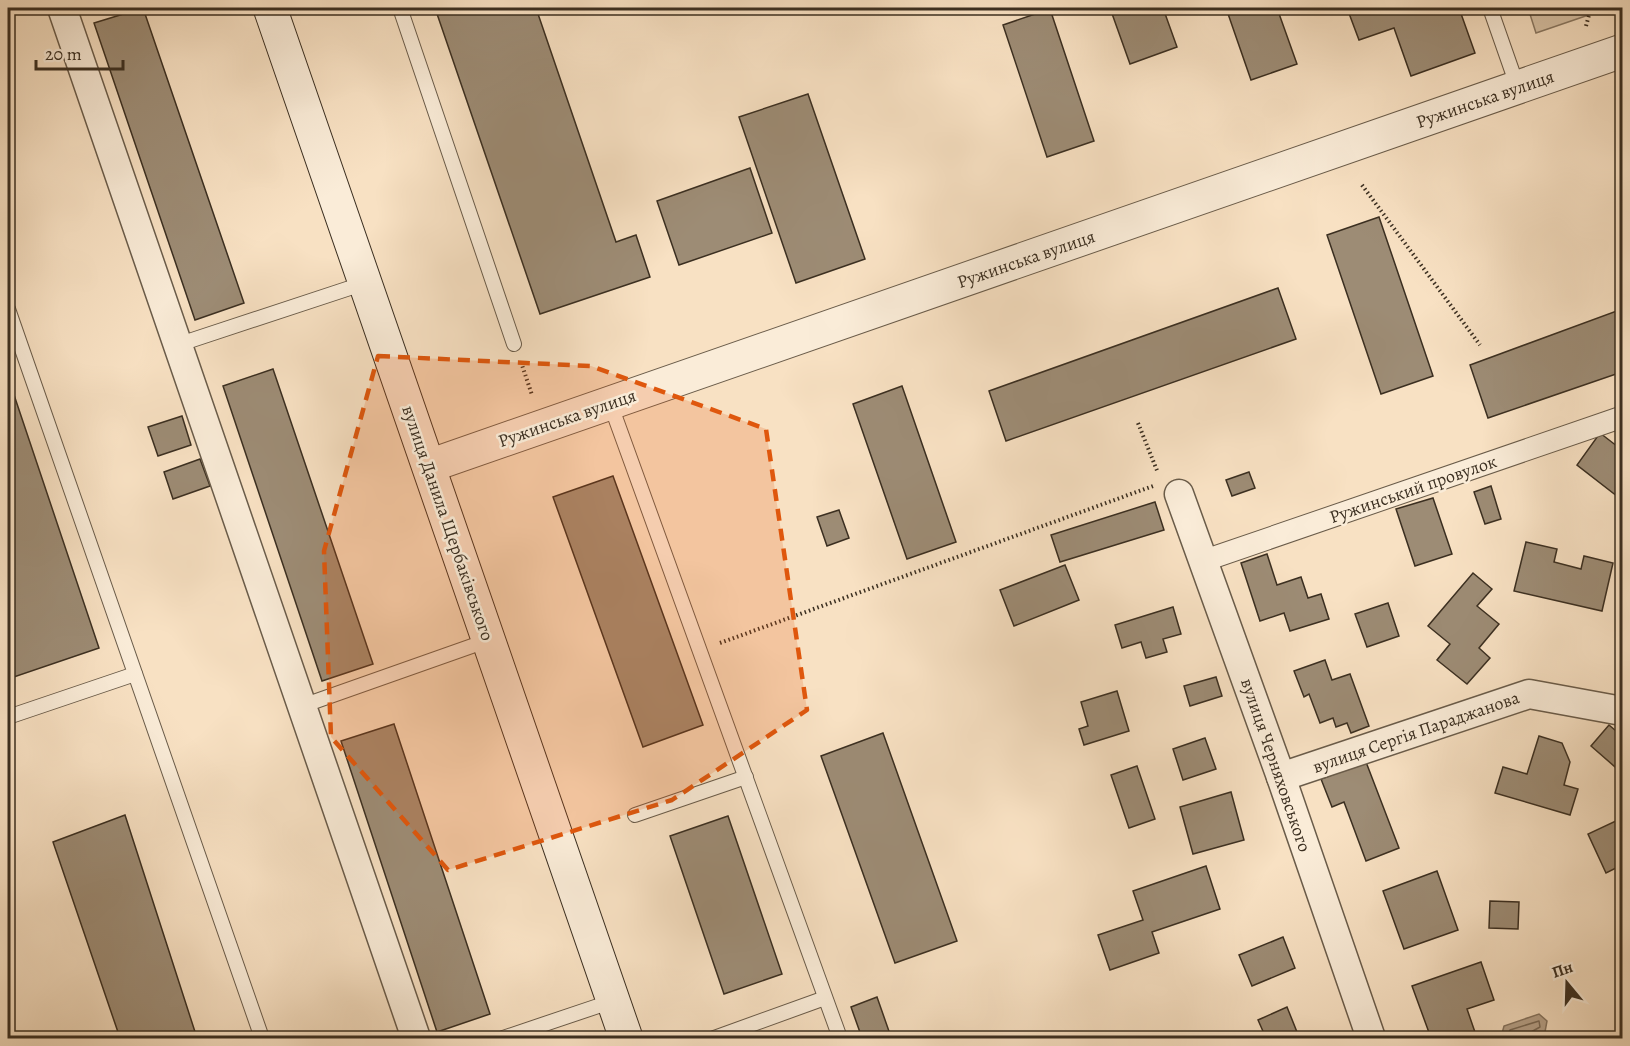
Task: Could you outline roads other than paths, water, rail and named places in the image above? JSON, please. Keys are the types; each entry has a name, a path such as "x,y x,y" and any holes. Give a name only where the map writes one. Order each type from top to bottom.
{"street":[{"path":"62,8 416,1038"},
{"name":"вулиця Данила Щербаківського","path":"270,8 626,1038"},
{"name":"Ружинська вулиця","path":"429,466 1623,51"},
{"name":"Ружинський провулок","path":"1203,561 1623,417"},
{"name":"вулиця Черняховського","path":"1179,494 1281,777 1371,1038"},
{"name":"вулиця Сергія Параджанова","path":"1281,777 1529,694 1623,711"}],"lane":[{"path":"400,8 514,344"},
{"path":"1490,8 1518,88"},
{"path":"177,345 365,283"},
{"path":"8,309 262,1038"},
{"path":"610,403 840,1038"},
{"path":"302,706 489,640"},
{"path":"8,717 135,674"},
{"path":"635,815 746,777"},
{"path":"714,1038 825,998"},
{"path":"502,1038 613,1001"}],"water":[{"path":"1539,1014 1547,1021 1545,1032 1527,1038 1501,1037 1504,1026"}]}
